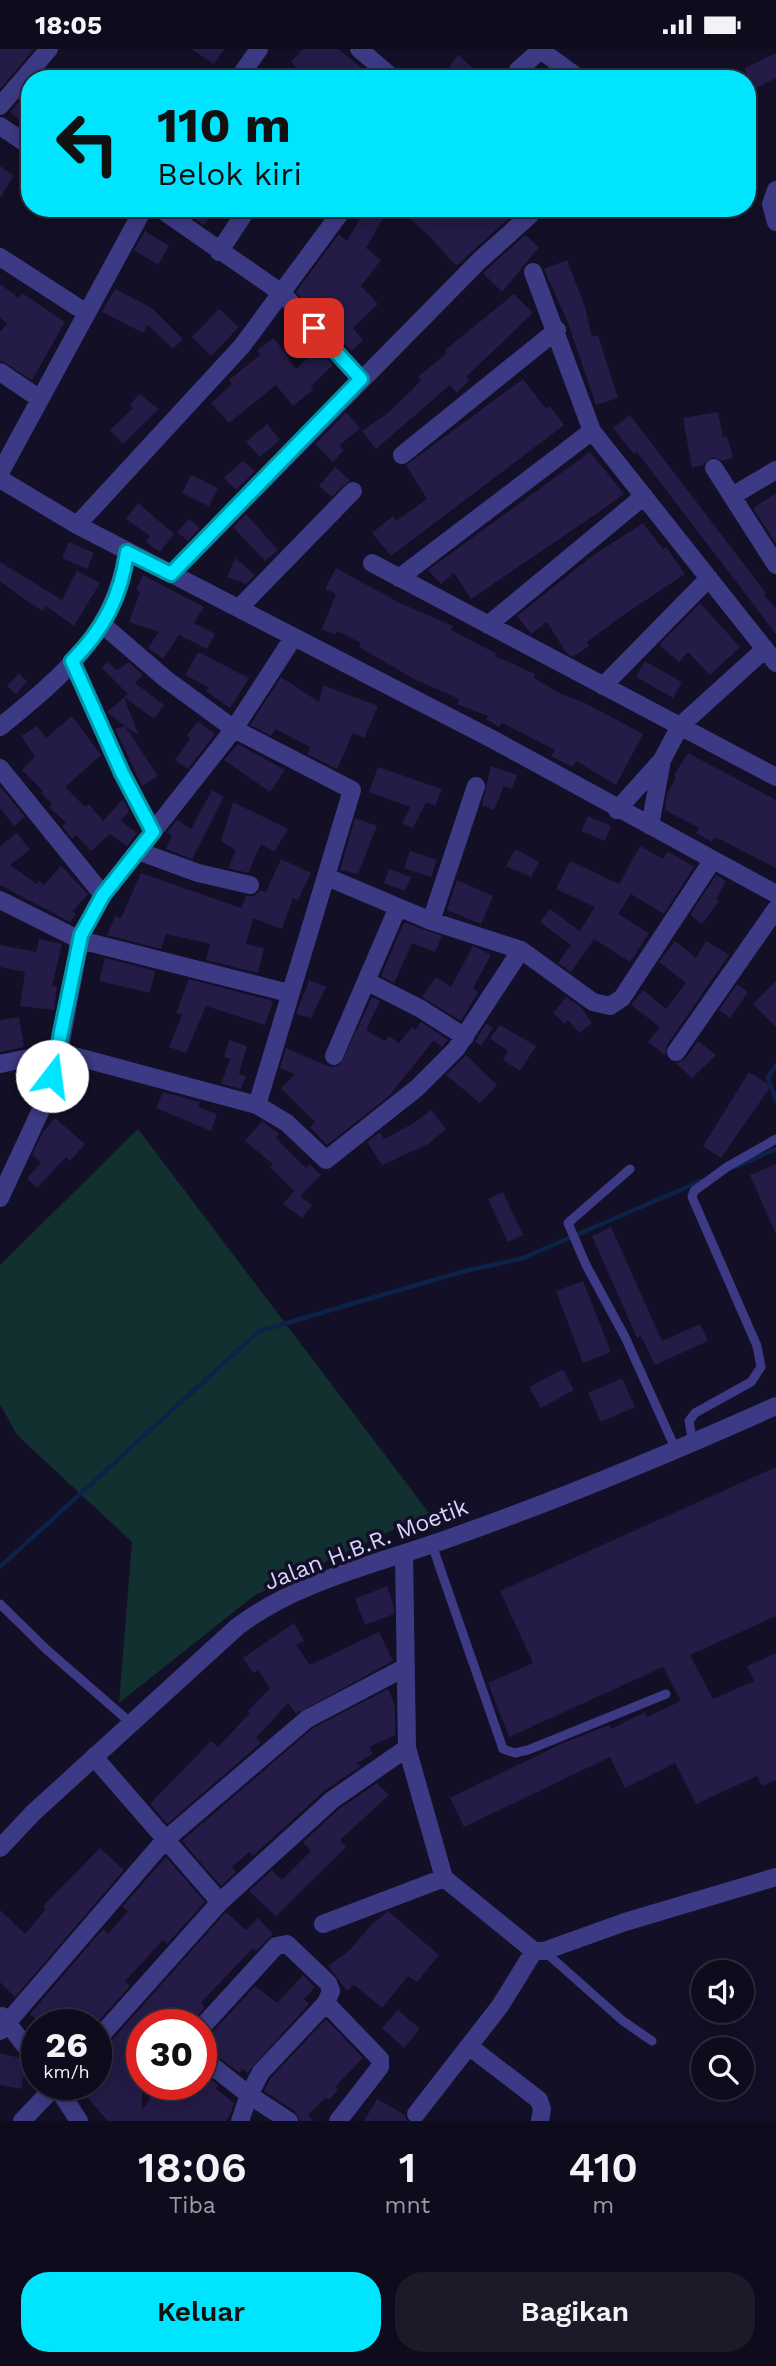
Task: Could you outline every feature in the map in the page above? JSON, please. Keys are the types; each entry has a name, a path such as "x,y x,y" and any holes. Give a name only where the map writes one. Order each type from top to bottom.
{"street":[{"path":"31,70 49,49"},
{"path":"244,70 259,49"},
{"path":"359,49 384,70"},
{"path":"519,70 541,49 568,70"},
{"path":"0,106 21,82"},
{"path":"0,126 21,140"},
{"path":"776,190 771,204 776,222"},
{"path":"0,473 132,217"},
{"path":"171,217 283,293 361,379"},
{"path":"219,252 242,217"},
{"path":"77,525 242,346 338,217"},
{"path":"171,574 361,379 479,261 528,217"},
{"path":"0,257 85,312"},
{"path":"533,272 557,330 592,431 770,656 680,726 662,760 617,810"},
{"path":"402,455 557,330"},
{"path":"0,372 40,399"},
{"path":"399,578 592,431"},
{"path":"714,468 776,565"},
{"path":"732,496 776,470"},
{"path":"0,479 127,552 494,740 617,810 776,894"},
{"path":"239,608 353,491"},
{"path":"488,625 644,496"},
{"path":"0,727 72,661 103,625 118,597 127,552"},
{"path":"372,563 776,776"},
{"path":"603,685 709,578"},
{"path":"103,625 167,680 234,729 352,790 257,1105"},
{"path":"0,1198 45,1101 59,1052 80,940 103,895 234,729 293,638"},
{"path":"72,661 122,773 153,832"},
{"path":"650,826 662,760"},
{"path":"0,768 103,895"},
{"path":"431,921 476,786"},
{"path":"138,851 198,873 250,885"},
{"path":"327,877 431,921 521,950 593,1002 614,1005 622,998 712,861"},
{"path":"0,900 80,940 289,993"},
{"path":"334,1056 398,907"},
{"path":"676,1052 776,909"},
{"path":"0,1065 59,1052 257,1105 287,1123 325,1160 417,1088 465,1037 521,950"},
{"path":"366,981 421,1009 465,1037"},
{"name":"Jalan H.B.R. Moetik","path":"0,1848 94,1757 237,1627 271,1604 298,1591 432,1545 685,1446 776,1406"},
{"path":"404,1554 407,1748 444,1878 539,1951"},
{"path":"21,2043 2,2022 164,1840 307,1719 406,1667"},
{"path":"112,2023 220,1902 332,1800 407,1748"},
{"path":"94,1757 220,1902"},
{"path":"416,2114 470,2047 539,1951 776,1877"},
{"path":"323,1924 444,1878"},
{"path":"217,2011 281,1943 287,1944 328,1983 331,1991 326,2003 261,2072 240,2121"},
{"path":"326,2003 378,2054 381,2063 338,2121"},
{"path":"470,2047 538,2100 542,2109 540,2121"},
{"path":"217,2070 289,2121"},
{"path":"22,2121 42,2100"},
{"path":"66,2100 79,2121"}],"lane":[{"path":"685,1446 689,1421 695,1413 751,1382 761,1367 757,1346 692,1199 694,1191 727,1167 776,1139"},
{"path":"630,1169 570,1219 569,1228 685,1446"},
{"path":"432,1545 503,1749 515,1753 528,1750 666,1694"},
{"path":"1,1605 47,1650 131,1723"},
{"path":"539,1951 652,2041"}],"green space":[{"path":"138,1129 429,1513 255,1595 119,1703 132,1542 17,1435 0,1404 0,1265"}],"building":[{"path":"0,49 34,49 0,89"},
{"path":"191,49 224,49 214,64"},
{"path":"303,49 338,49 365,70 300,70 291,62"},
{"path":"776,53 776,78 756,88 756,70 745,68"},
{"path":"458,55 476,70 447,70"},
{"path":"21,100 21,122 10,112"},
{"path":"0,166 14,176 0,198"},
{"path":"192,217 210,217 204,225"},
{"path":"361,217 384,217 366,248 381,260 361,286 378,304 353,328 363,340 351,351 296,292 339,234 347,241"},
{"path":"408,217 510,217 456,266"},
{"path":"145,231 169,246 158,265 134,250"},
{"path":"525,235 539,247 502,292 483,273"},
{"path":"567,260 585,307 592,337 598,335 618,398 596,405 568,323 544,269"},
{"path":"0,284 19,298 22,293 65,322 32,380 0,360 0,332 7,323 0,318"},
{"path":"115,289 152,308 183,339 173,349 148,325 143,333 102,312"},
{"path":"514,294 533,313 466,377 469,380 457,393 450,385 376,449 362,431 389,412 412,390 421,380 418,377 447,353 445,350"},
{"path":"219,309 239,327 211,356 192,337"},
{"path":"274,338 296,369 318,348 333,365 311,386 314,389 293,406 276,385 229,423 211,403 232,384 229,380 260,355 257,350"},
{"path":"523,379 546,409 550,406 564,425 391,556 372,533 393,516 396,521 427,499 406,465"},
{"path":"139,394 159,409 123,444 110,430 133,408 130,405"},
{"path":"346,412 360,428 339,446 344,450 333,462 315,444"},
{"path":"718,412 723,437 727,436 733,458 722,461 713,457 703,465 692,468 683,418"},
{"path":"630,415 766,593 764,595 776,609 776,634 637,452 634,454 613,428"},
{"path":"267,424 280,440 260,457 246,442"},
{"path":"590,452 624,494 471,599 454,573 441,584 428,570"},
{"path":"243,461 255,471 236,490 224,478"},
{"path":"335,467 350,480 332,497 319,486"},
{"path":"191,475 218,488 209,506 182,493"},
{"path":"776,493 776,544 753,508"},
{"path":"138,503 174,534 160,552 146,542 150,536 126,519"},
{"path":"246,514 278,550 265,561 233,527"},
{"path":"189,519 200,528 188,541 177,532"},
{"path":"643,523 663,549 666,547 685,574 622,616 587,642 589,646 573,657 567,654 547,622 531,634 517,616 592,556"},
{"path":"69,542 94,553 87,569 62,558"},
{"path":"235,558 255,575 246,584 227,577"},
{"path":"0,562 62,600 77,571 100,583 74,626 46,606 43,611 0,581"},
{"path":"336,568 400,603 453,626 451,630 497,654 495,656 535,674 534,678 561,694 583,702 643,734 616,785 576,761 573,767 551,756 555,750 524,734 502,723 499,727 486,719 488,716 457,704 459,699 414,679 359,647 361,643 337,631 335,635 322,629 336,594 325,589"},
{"path":"143,575 204,607 194,623 215,634 207,649 179,635 163,659 148,648 159,632 129,622 140,592 136,590"},
{"path":"700,603 740,647 710,675 688,652 679,662 659,645"},
{"path":"198,652 249,678 230,708 206,691 208,687 185,675"},
{"path":"645,661 682,682 673,698 636,677"},
{"path":"107,662 117,670 129,662 143,675 135,683 164,705 154,719 124,697 128,694 102,668"},
{"path":"19,673 27,682 16,694 7,686"},
{"path":"281,677 319,702 323,685 378,706 364,738 353,733 337,769 307,754 310,747 275,729 271,736 250,725"},
{"path":"124,697 139,736 107,712"},
{"path":"72,716 101,755 65,787 85,807 89,804 103,821 123,799 129,811 121,821 137,833 127,846 110,834 91,851 76,835 72,839 62,826 66,823 49,807 52,804 41,793 43,791 22,770 35,756 21,736 37,726 46,738"},
{"path":"198,721 215,734 188,769 175,760 190,739 187,735"},
{"path":"125,726 158,776 142,786 115,729"},
{"path":"238,744 285,770 270,792 224,760"},
{"path":"688,753 776,800 776,868 715,837 712,842 696,833 699,828 665,810 667,794 676,777 674,775"},
{"path":"491,766 517,775 512,789 504,786 494,810 482,805"},
{"path":"378,767 442,789 435,806 426,802 413,828 402,823 410,807 369,792"},
{"path":"0,786 25,817 14,826 0,808"},
{"path":"212,790 224,797 192,859 166,849 172,835 167,832 177,820 191,829"},
{"path":"233,802 288,829 274,852 261,844 248,873 228,868 236,850 221,841"},
{"path":"588,816 611,826 605,841 581,831"},
{"path":"355,818 377,826 358,874 340,870"},
{"path":"17,833 30,850 10,865 37,884 39,881 44,885 61,866 88,894 72,912 76,914 70,922 0,885 0,846"},
{"path":"640,846 663,859 668,851 694,867 664,914 631,894 618,914 649,933 630,962 594,939 571,972 558,963 571,945 540,922 550,909 580,931 595,907 556,889 570,861 619,884"},
{"path":"515,849 539,862 531,877 506,866"},
{"path":"410,851 437,860 431,877 404,868"},
{"path":"281,859 311,873 298,900 293,898 282,929 253,918 246,944 264,948 258,973 206,960 210,944 166,934 161,949 107,935 115,916 121,918 141,873 241,908 246,896 254,896 260,890 266,892"},
{"path":"389,869 411,877 405,891 384,883"},
{"path":"716,875 726,881 716,899 719,901 702,924 690,915"},
{"path":"457,880 493,896 481,924 447,910"},
{"path":"404,922 442,936 435,952 412,943 394,983 381,976"},
{"path":"39,939 62,944 52,986 57,986 54,1010 20,1006 25,972 0,967 0,945 36,952"},
{"path":"675,941 696,958 706,941 729,955 667,1045 665,1055 648,1042 660,1027 631,1005 643,990 666,1009 686,983 659,962"},
{"path":"473,946 491,955 473,988 478,992 461,1021 422,997 436,977 451,987"},
{"path":"105,958 155,971 150,993 99,981"},
{"path":"189,979 273,1001 265,1025 206,1006 186,1053 169,1047 182,1015 176,1013"},
{"path":"309,980 326,987 311,1018 296,1014"},
{"path":"776,981 776,1027 753,1004"},
{"path":"737,984 748,992 730,1018 719,1010"},
{"path":"372,997 380,1001 366,1030 385,1041 389,1036 399,1043 412,1027 415,1030 421,1022 448,1040 442,1047 434,1040 389,1096 327,1145 310,1127 315,1122 281,1088 295,1074 280,1068 285,1051 286,1048 330,1067 340,1065"},
{"path":"566,997 580,1006 592,1023 579,1033 568,1020 565,1024 553,1013"},
{"path":"19,1017 24,1047 0,1052 0,1020"},
{"path":"486,1023 493,1028 481,1046 475,1042"},
{"path":"500,1025 536,1046 520,1071 503,1060 508,1051 490,1038"},
{"path":"229,1040 247,1046 239,1074 246,1076 241,1089 221,1084 230,1059 224,1057"},
{"path":"698,1041 716,1055 692,1078 676,1063 685,1059"},
{"path":"466,1055 497,1085 480,1103 446,1075"},
{"path":"67,1066 82,1070 74,1106 58,1099"},
{"path":"43,1067 38,1083 33,1083 31,1069"},
{"path":"749,1072 771,1086 721,1158 703,1146"},
{"path":"163,1092 200,1102 198,1107 217,1114 211,1131 156,1108"},
{"path":"431,1110 446,1129 428,1144 382,1165 367,1142 380,1132 384,1139 414,1123"},
{"path":"55,1118 85,1144 70,1161 66,1157 37,1188 27,1178 41,1163 32,1155 43,1132"},
{"path":"262,1121 279,1134 276,1138 306,1168 310,1164 321,1175 300,1196 312,1205 302,1218 283,1204 294,1191 270,1167 273,1164 245,1141"},
{"path":"776,1164 776,1234 750,1175"},
{"path":"503,1192 523,1235 508,1242 488,1199"},
{"path":"611,1227 662,1341 700,1324 708,1341 655,1365 641,1336 637,1338 592,1236"},
{"path":"583,1281 611,1352 583,1363 556,1291"},
{"path":"563,1369 574,1390 541,1408 529,1387"},
{"path":"622,1378 635,1407 601,1422 588,1393"},
{"path":"776,1467 776,1616 690,1655 713,1699 754,1681 747,1666 776,1653 776,1780 762,1786 757,1776 696,1804 675,1763 625,1788 610,1757 464,1827 450,1798 561,1744 609,1725 611,1729 645,1712 647,1717 681,1701 663,1667 509,1737 488,1683 533,1663 500,1591"},
{"path":"387,1586 394,1614 365,1625 355,1599"},
{"path":"294,1623 304,1641 296,1645 310,1665 379,1632 393,1661 296,1714 288,1703 256,1738 261,1743 167,1824 150,1804 211,1741 218,1747 270,1688 258,1670 253,1673 243,1658"},
{"path":"388,1689 395,1706 395,1735 369,1747 373,1754 357,1763 361,1766 324,1791 253,1856 249,1852 232,1867 236,1872 221,1886 182,1841 313,1728"},
{"path":"377,1783 389,1795 340,1840 346,1847 276,1916 249,1891 272,1870 282,1880 311,1851 303,1842 339,1809"},
{"path":"100,1848 124,1870 15,1997 0,1982 0,1910 25,1934 46,1909 43,1906"},
{"path":"166,1857 205,1902 167,1944 163,1940 125,1981 130,1986 109,2009 34,2009 103,1929 108,1934 128,1911 122,1907"},
{"path":"388,1911 439,1955 417,1982 408,1976 382,2008 354,1985 347,1991 328,1966 350,1950 371,1925"},
{"path":"226,1912 246,1930 258,1918 273,1934 256,1951 253,1948 211,1992 201,2003 205,2007 203,2009 140,2009"},
{"path":"303,1975 315,1987 304,1999 309,2004 247,2073 243,2069 240,2073 217,2056 217,2027 255,1986 277,2003"},
{"path":"398,2010 420,2029 404,2048 382,2028"},
{"path":"326,2019 363,2058 335,2087 338,2090 329,2100 326,2097 308,2115 314,2121 300,2121 295,2111 264,2091 270,2079"},
{"path":"126,2024 126,2100 142,2100 142,2110 149,2100 217,2100 217,2090 234,2103 226,2121 108,2121 89,2100 112,2100 112,2040"},
{"path":"0,2053 20,2058 21,2089 0,2085"},
{"path":"377,2099 405,2115 407,2121 364,2121"}],"waterway":[{"path":"776,1066 768,1077 776,1101"},
{"path":"735,1167 776,1149"},
{"path":"0,1567 259,1331 461,1272 523,1258 701,1181"}],"route":[{"path":"52,1076 81,935 103,895 153,832 122,773 72,661 96,636 118,597 127,552 171,574 361,379 314,328"}]}
